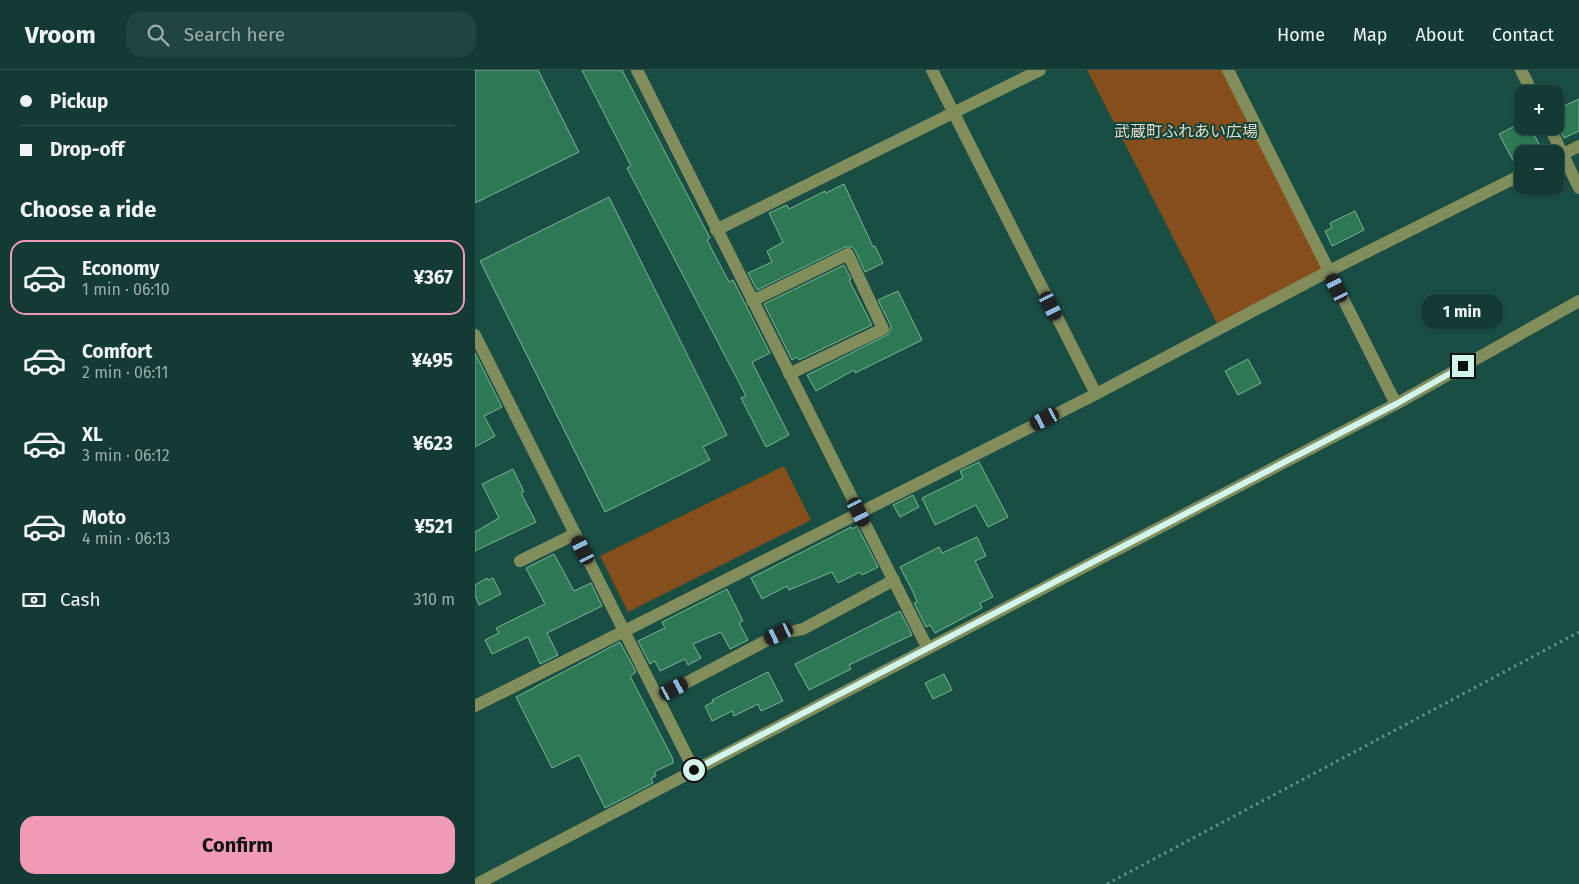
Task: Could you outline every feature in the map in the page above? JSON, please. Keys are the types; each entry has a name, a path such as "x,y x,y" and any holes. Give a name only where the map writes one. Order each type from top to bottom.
{"street":[{"path":"637,70 927,647"},
{"path":"932,70 1095,394"},
{"path":"716,230 1040,70"},
{"path":"1228,70 1396,404"},
{"path":"1521,70 1528,85"},
{"path":"1564,154 1579,146"},
{"path":"1564,164 1579,188"},
{"path":"475,706 1095,394 1514,179"},
{"path":"752,301 849,254 883,329 789,374"},
{"path":"477,884 927,647 1396,404 1579,301"},
{"path":"475,335 478,349 659,697 694,770"},
{"path":"519,561 575,534"},
{"path":"659,697 779,634 803,629 893,580"}],"path":[{"path":"1107,884 1579,632"}],"green space":[{"name":"武蔵町ふれあい広場","path":"1087,70 1224,70 1324,269 1218,325"},
{"path":"784,466 811,520 628,612 600,556"}],"building":[{"path":"475,70 538,70 579,152 475,203"},
{"path":"582,70 622,70 710,238 707,240 729,282 733,280 770,353 752,362 789,435 766,447 741,398 746,396 627,168 631,166"},
{"path":"1579,99 1579,131 1564,138 1562,135 1564,135 1564,106"},
{"path":"1514,126 1514,135 1534,135 1540,145 1514,145 1514,162 1499,134"},
{"path":"844,184 873,247 875,246 883,263 865,272 855,250 852,247 845,247 757,290 748,273 772,262 767,251 783,242 769,213 787,205 789,209"},
{"path":"609,197 727,435 703,447 710,460 605,512 480,261"},
{"path":"1355,211 1364,230 1332,246 1325,231 1332,228 1330,223"},
{"path":"844,265 851,279 849,280 872,325 799,360 797,357 792,360 764,304"},
{"path":"898,291 922,340 855,373 854,370 816,391 807,375 889,334 891,326 878,300"},
{"path":"475,353 502,407 484,416 495,436 475,447"},
{"path":"1248,359 1261,383 1238,395 1225,371"},
{"path":"979,462 1008,517 988,527 976,505 935,525 922,498 963,478 960,471"},
{"path":"513,469 524,492 521,493 536,522 475,551 475,532 499,518 482,484"},
{"path":"913,495 919,507 900,517 893,505"},
{"path":"857,526 878,567 862,575 860,572 838,583 832,572 789,590 787,586 762,599 751,578 851,527 852,529"},
{"path":"977,537 986,556 975,561 993,597 980,603 982,608 935,633 930,625 926,627 914,603 917,602 913,592 900,567 939,547 942,553"},
{"path":"554,554 574,591 591,583 602,606 547,633 558,655 540,664 528,637 492,654 485,640 499,633 496,628 545,604 526,568"},
{"path":"487,578 488,580 493,578 501,594 479,605 475,595 475,585"},
{"path":"727,589 743,621 739,623 748,640 730,649 721,632 693,644 701,658 688,665 685,659 660,671 655,661 650,664 638,641 665,628 662,622"},
{"path":"900,611 912,635 849,665 851,669 809,690 795,664"},
{"path":"620,642 636,672 630,676 673,759 673,763 654,772 656,776 651,778 653,783 605,808 579,755 552,768 516,697"},
{"path":"768,672 783,701 761,711 758,704 734,716 732,711 712,721 705,706 713,702 712,700"},
{"path":"944,674 952,690 933,699 925,683"}],"route":[{"path":"694,770 1396,404 1463,366"}]}
